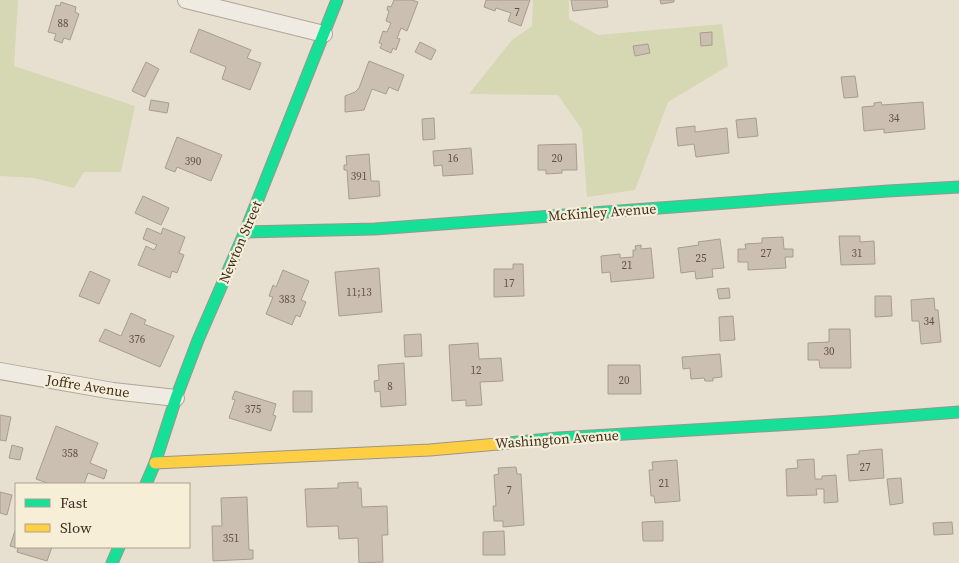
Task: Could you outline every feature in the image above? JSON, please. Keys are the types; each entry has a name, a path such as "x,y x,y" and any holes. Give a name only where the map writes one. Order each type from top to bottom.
{"street":[{"path":"186,0 324,34"},
{"name":"Newton Street","path":"146,483 198,340 245,232 337,0"},
{"name":"McKinley Avenue","path":"245,232 375,229 959,187"},
{"name":"Joffre Avenue","path":"0,371 113,391 176,398"},
{"name":"Washington Avenue","path":"155,463 420,450 558,438 959,412"},
{"path":"112,563 119,548"}],"green space":[{"path":"0,0 18,0 14,66 135,106 121,172 84,172 74,188 34,178 0,176"},
{"path":"533,0 569,0 569,19 598,35 722,24 728,66 668,102 635,190 587,197 582,130 558,95 469,94 512,40 532,26"}],"building":[{"path":"394,0 418,2 407,31 401,28 397,38 400,39 396,50 393,48 391,53 380,48 382,44 379,43 383,31 387,32 391,23 386,21 389,11 387,10 388,6 391,7"},
{"path":"486,0 530,0 521,26 508,21 511,13 496,8 495,11 484,7"},
{"path":"571,0 607,0 608,7 573,11"},
{"path":"660,0 674,0 674,2 661,4"},
{"path":"61,2 76,7 75,12 79,14 70,40 64,38 62,43 54,40 56,34 48,32 56,5 60,6"},
{"path":"199,29 251,50 247,58 261,63 250,90 222,79 226,67 190,52"},
{"path":"712,32 712,45 701,46 700,33"},
{"path":"420,42 436,50 431,60 415,52"},
{"path":"648,44 650,53 635,56 633,46"},
{"path":"369,61 404,75 398,91 389,87 386,94 372,89 364,110 345,112 345,96 359,88"},
{"path":"146,62 159,69 145,97 132,91"},
{"path":"855,76 858,97 844,98 841,77"},
{"path":"151,100 169,103 167,113 149,110"},
{"path":"881,102 882,105 923,102 925,129 884,133 884,129 864,131 862,107 874,106 874,103"},
{"path":"434,118 435,139 423,140 422,119"},
{"path":"756,118 758,136 738,138 736,120"},
{"path":"695,126 695,132 727,128 729,153 696,157 694,144 678,146 676,128"},
{"path":"177,137 222,155 211,181 177,167 175,172 165,168"},
{"path":"576,144 577,170 562,170 562,173 546,174 546,170 538,170 538,145"},
{"path":"471,148 473,174 443,176 442,165 434,166 433,151"},
{"path":"369,154 371,181 379,181 380,196 349,199 347,170 344,170 344,165 347,165 346,156"},
{"path":"143,196 169,208 161,225 135,213"},
{"path":"147,228 161,234 163,228 185,237 179,253 184,255 177,273 172,271 170,278 138,265 146,246 154,250 157,245 143,239"},
{"path":"839,236 860,236 860,242 874,241 875,264 841,265"},
{"path":"783,237 784,249 793,249 793,257 785,257 786,268 748,270 748,262 738,262 738,249 746,249 745,244 762,243 762,238"},
{"path":"720,239 724,268 712,269 713,277 696,279 695,271 681,273 678,248 699,245 698,242"},
{"path":"641,245 641,249 651,248 654,278 611,282 610,272 602,273 601,256 620,254 620,258 633,257 633,250 636,250 635,246"},
{"path":"513,264 523,264 524,296 494,297 494,269 513,269"},
{"path":"379,268 382,312 339,316 335,272"},
{"path":"283,270 309,281 301,300 306,302 300,317 296,315 292,325 266,314 273,297 269,296 273,285 276,287"},
{"path":"90,271 110,280 99,304 79,296"},
{"path":"729,288 730,298 719,299 717,289"},
{"path":"875,296 891,296 892,316 875,317"},
{"path":"934,298 935,310 938,310 941,342 921,344 919,321 912,321 911,300"},
{"path":"131,313 146,320 144,324 174,336 160,367 99,341 105,329 121,336"},
{"path":"733,316 735,340 720,341 719,317"},
{"path":"829,329 850,329 851,368 820,368 819,360 808,360 808,343 829,342"},
{"path":"421,334 422,356 405,357 404,335"},
{"path":"478,343 479,359 501,358 503,381 480,382 482,405 466,406 466,400 452,401 449,345"},
{"path":"720,354 722,377 713,378 713,381 705,381 704,378 691,379 690,368 683,369 682,357"},
{"path":"404,363 406,405 381,407 380,391 375,392 374,381 379,380 378,365"},
{"path":"608,365 640,365 641,394 608,394"},
{"path":"235,391 276,404 273,415 276,416 271,431 229,418 235,400 232,399"},
{"path":"293,391 312,391 312,412 293,412"},
{"path":"0,415 11,417 6,441 0,440"},
{"path":"56,426 98,443 90,463 107,470 104,479 88,473 84,483 47,483 36,479"},
{"path":"12,445 23,448 20,460 9,458"},
{"path":"882,449 884,478 849,481 847,455 859,454 859,451"},
{"path":"814,459 815,479 822,479 822,476 836,475 838,502 824,503 824,489 816,489 817,495 787,496 786,469 798,468 797,460"},
{"path":"677,460 680,501 655,503 654,496 651,496 649,470 653,470 652,462"},
{"path":"516,467 517,474 521,474 524,525 503,527 503,521 494,521 493,506 496,506 494,475 499,474 498,468"},
{"path":"901,478 903,503 890,505 887,479"},
{"path":"358,482 358,488 361,488 362,507 387,506 388,535 382,535 383,562 359,563 358,538 339,539 338,526 307,527 305,489 338,488 338,483"},
{"path":"0,492 12,495 7,515 0,513"},
{"path":"247,497 249,550 253,550 253,559 213,561 212,526 222,526 221,498"},
{"path":"663,521 663,541 643,541 642,522"},
{"path":"952,522 953,534 934,535 933,523"},
{"path":"15,531 15,547 10,546"},
{"path":"504,531 505,555 483,555 483,532"},
{"path":"18,548 52,548 47,561 17,552"}],"traffic: fast":[{"path":"146,483 198,340 247,227 337,0"},
{"path":"245,232 375,229 959,187"},
{"path":"498,444 558,438 959,412"},
{"path":"112,563 119,548"}],"traffic: slow":[{"path":"155,463 430,450 498,444"}]}
